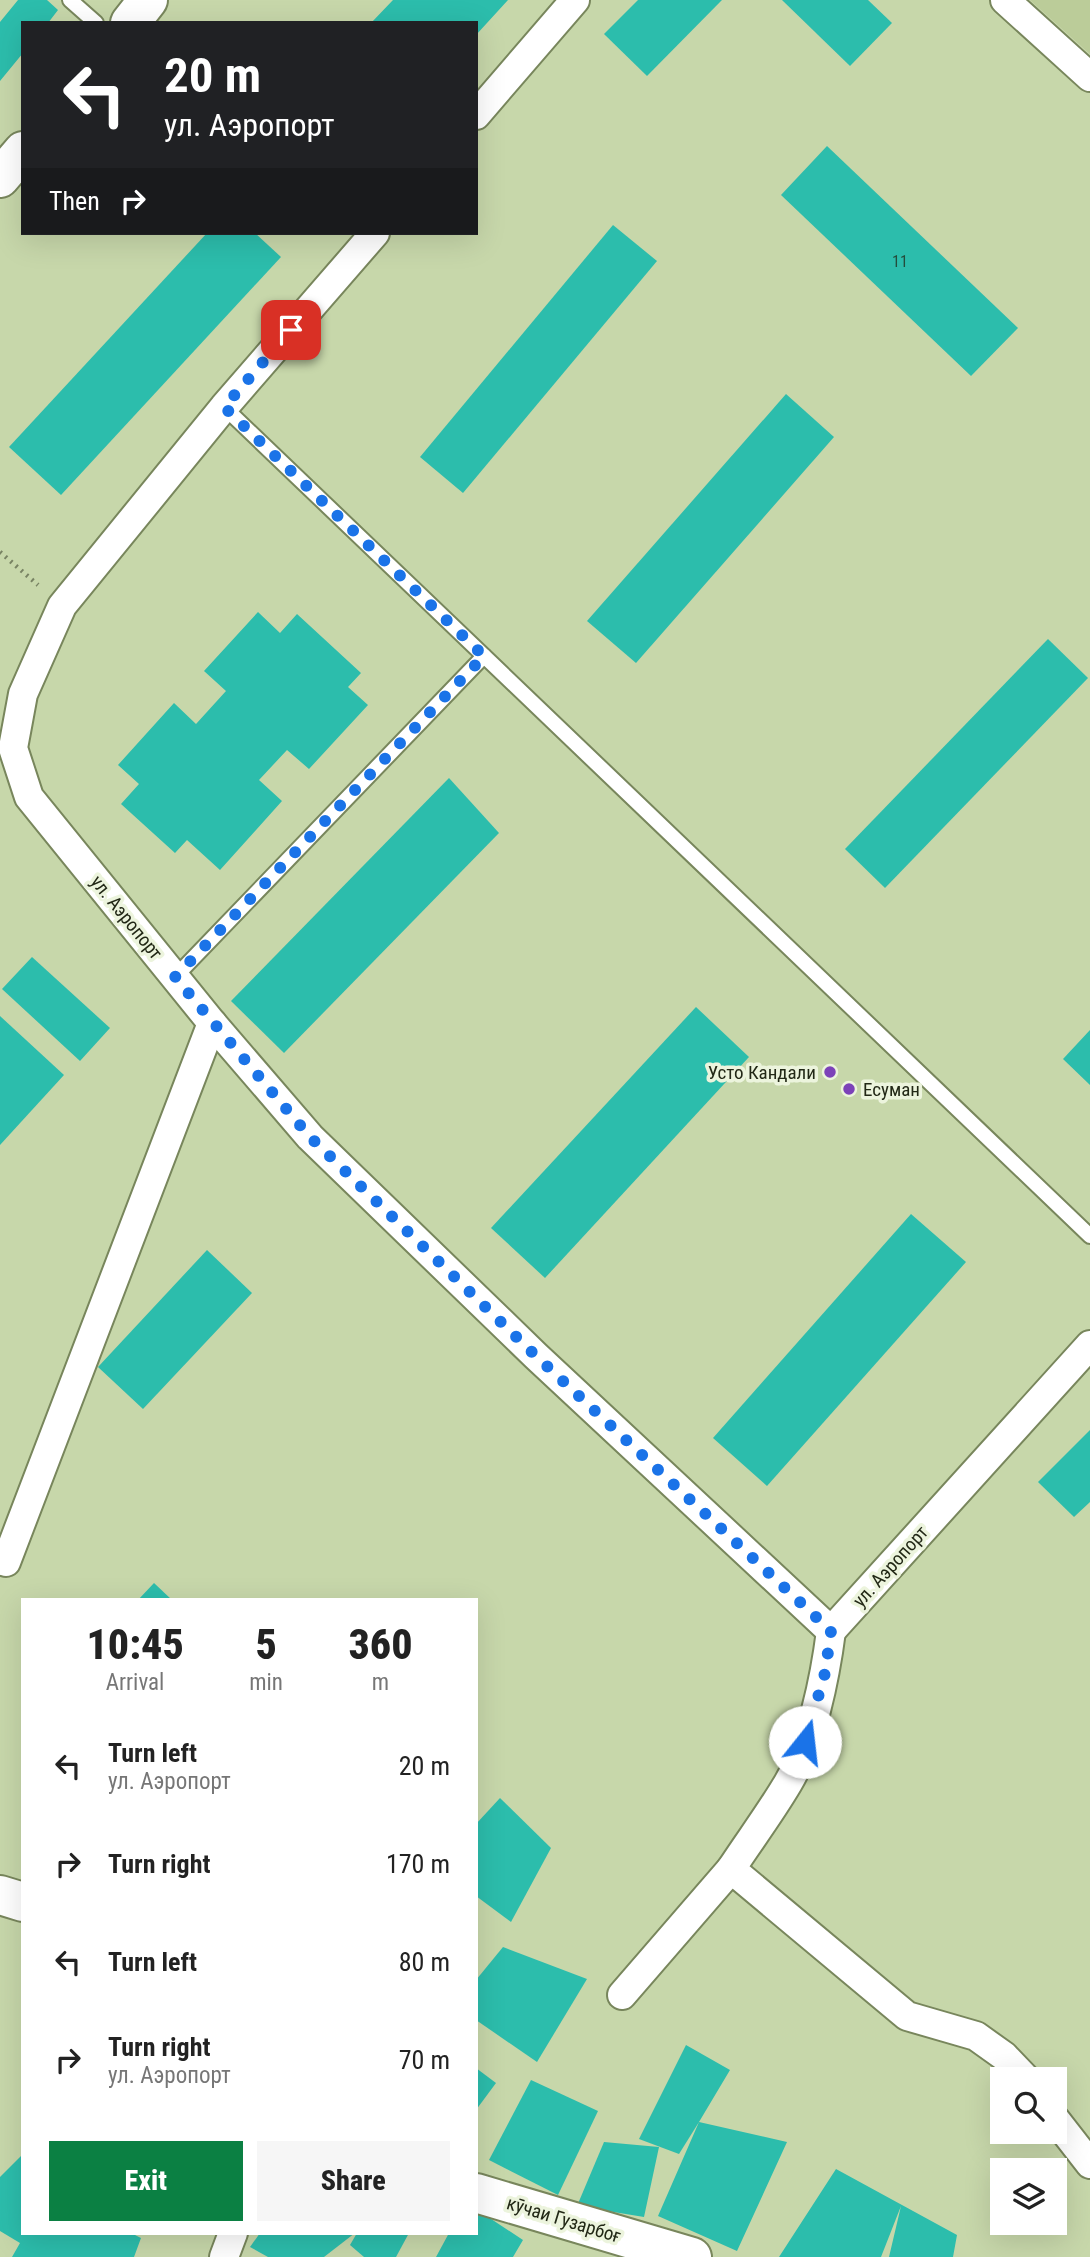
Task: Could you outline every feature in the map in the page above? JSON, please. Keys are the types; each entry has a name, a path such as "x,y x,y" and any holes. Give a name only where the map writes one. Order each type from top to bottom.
{"street":[{"path":"132,21 148,0"},
{"path":"478,113 575,0"},
{"path":"1005,0 1090,76"},
{"path":"0,178 21,153"},
{"name":"ул. Аэропорт","path":"372,235 224,407 62,606 23,695 13,748 29,797 212,1023 310,1137 536,1356 831,1631 1090,1345"},
{"path":"6,1562 212,1023"},
{"path":"622,1995 731,1869 789,1781 805,1742 825,1673 831,1631"},
{"path":"731,1869 907,2016 976,2036 1015,2067"},
{"path":"0,1895 21,1901"},
{"path":"1067,2134 1090,2164"},
{"name":"кӯчаи Гузарбоғ","path":"478,2194 692,2257"},
{"path":"224,2257 232,2235"}],"lane":[{"path":"70,0 94,21"},
{"path":"224,407 1090,1236"},
{"path":"175,977 484,656"}],"path":[{"path":"0,552 62,606"}],"shaded area":[{"path":"1030,0 1090,0 1090,54"}],"building":[{"path":"18,0 47,0 58,10 50,21 21,21 21,55 0,81 0,22"},
{"path":"393,0 508,0 478,33 478,21 373,21"},
{"path":"638,0 722,0 647,76 604,34"},
{"path":"782,0 868,0 892,23 850,66"},
{"path":"827,146 1018,328 971,376 781,195"},
{"path":"613,225 657,261 463,493 420,457"},
{"path":"205,235 257,235 281,257 61,495 9,447"},
{"path":"786,394 834,437 636,663 587,621"},
{"path":"258,612 280,633 297,614 361,673 348,687 368,705 309,769 287,750 259,780 282,801 220,870 187,840 175,853 121,804 139,784 118,765 174,703 196,724 226,691 204,671"},
{"path":"1048,639 1088,678 885,888 845,849"},
{"path":"449,778 499,833 284,1053 231,1001"},
{"path":"32,957 110,1028 80,1061 2,989"},
{"path":"696,1007 749,1057 545,1278 491,1228"},
{"path":"0,1016 64,1075 0,1145"},
{"path":"1090,1030 1090,1085 1063,1059"},
{"path":"911,1214 966,1262 767,1486 713,1438"},
{"path":"207,1250 252,1293 143,1409 98,1367"},
{"path":"1090,1430 1090,1502 1074,1517 1038,1482"},
{"path":"154,1583 170,1598 140,1598"},
{"path":"500,1798 551,1848 511,1922 478,1897 478,1822"},
{"path":"503,1947 587,1979 537,2062 478,2021 478,1978"},
{"path":"686,2045 730,2070 679,2154 639,2139"},
{"path":"478,2070 496,2083 478,2107"},
{"path":"531,2080 598,2111 558,2195 489,2160"},
{"path":"699,2122 787,2142 737,2251 658,2216"},
{"path":"604,2142 659,2147 644,2217 577,2206"},
{"path":"21,2156 21,2235 135,2235 141,2238 134,2257 12,2257 20,2243 0,2231 0,2177"},
{"path":"836,2169 957,2235 953,2257 889,2257 901,2206 881,2257 779,2257"},
{"path":"478,2210 523,2240 513,2257 436,2257 448,2235 478,2235"},
{"path":"259,2235 352,2235 324,2257 268,2257 250,2247"},
{"path":"356,2235 408,2235 396,2257 364,2257 350,2245"}],"place":[{"name":"Усто Кандали","path":"830,1072"},
{"name":"Есуман","path":"849,1089"}],"route":[{"path":"291,330 224,407 484,656 175,977 310,1137 536,1356 831,1631 825,1673 805,1742"}]}
